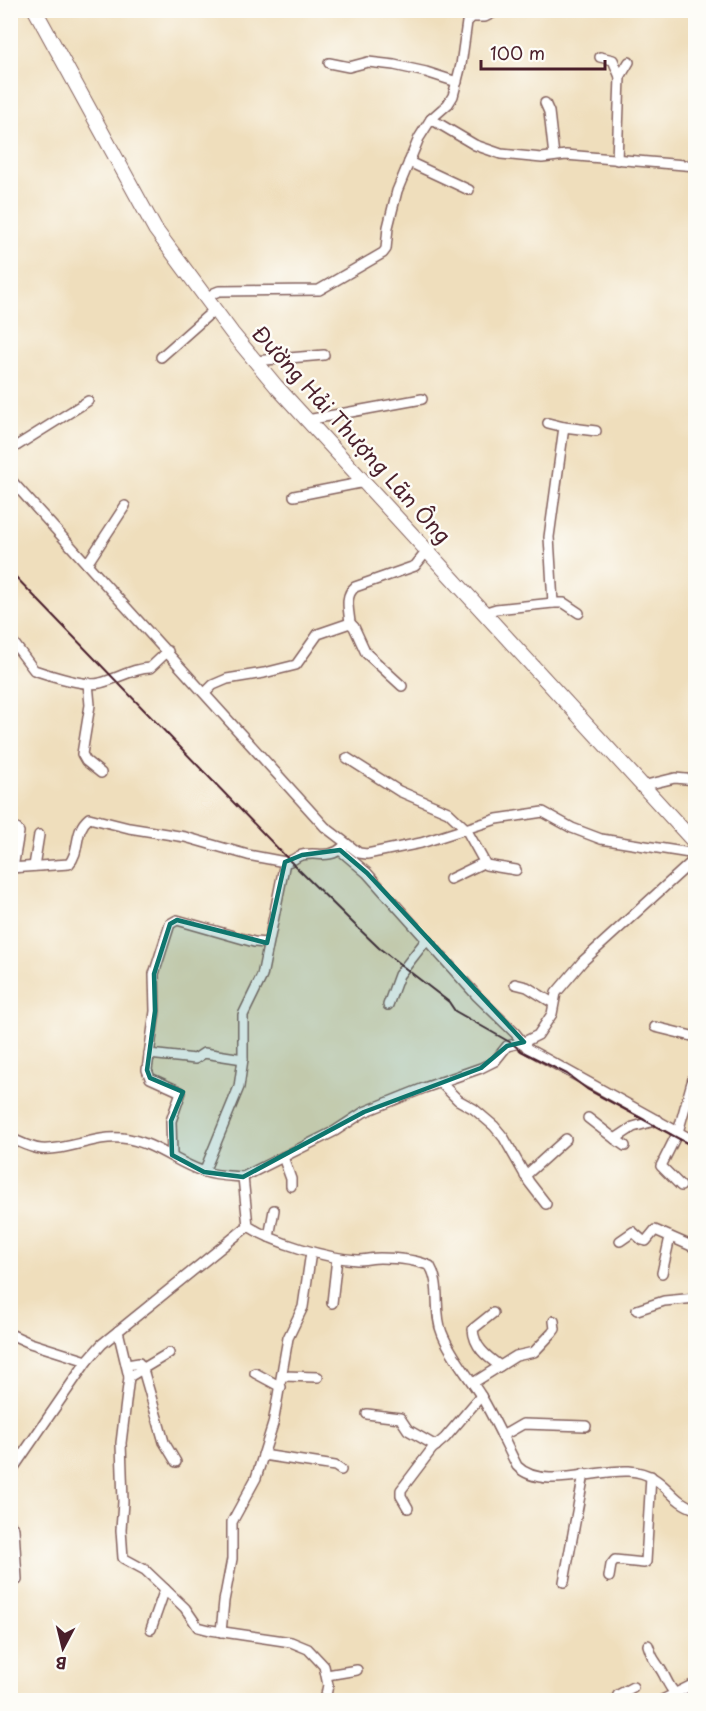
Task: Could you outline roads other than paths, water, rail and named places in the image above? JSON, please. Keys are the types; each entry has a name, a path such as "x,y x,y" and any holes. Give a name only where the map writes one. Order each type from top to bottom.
{"street":[{"name":"Đường Hải Thượng Lãn Ông","path":"35,10 155,229 254,361 696,844"},
{"path":"161,357 210,305 219,291 320,290 381,255 386,249 388,227 397,190 422,132 431,119 451,100 457,82 468,20 500,10"},
{"path":"600,57 612,58 620,77 617,160"},
{"path":"329,63 349,67 368,62 394,64 457,82"},
{"path":"620,77 629,62"},
{"path":"545,103 549,112 554,156"},
{"path":"431,119 465,140 494,153 542,158 566,155 696,166"},
{"path":"409,162 469,190"},
{"path":"254,361 324,355"},
{"path":"308,420 422,399"},
{"path":"10,450 88,401"},
{"path":"548,423 596,431"},
{"path":"553,603 549,537 564,427"},
{"path":"10,479 168,651 343,847 352,862 367,873 477,996 524,1042 528,1049 696,1142"},
{"path":"294,496 365,482"},
{"path":"87,564 125,506"},
{"path":"402,686 366,653 350,623 348,598 350,591 355,587 415,566 427,550"},
{"path":"483,613 496,609 564,603 579,613"},
{"path":"205,693 213,685 227,679 264,674 296,664 318,634 350,623"},
{"path":"10,638 34,670 98,684 125,676 139,668 150,668 168,651"},
{"path":"88,683 90,705 82,754 86,761 101,773"},
{"path":"347,758 399,792 444,809 466,830 483,863"},
{"path":"642,786 675,778 696,780"},
{"path":"10,829 17,829 19,832 12,868 72,863 78,834 87,819 92,818 129,828 185,837 248,855 291,862 302,855 325,855 343,847 367,854 421,843 505,817 543,812 572,828 601,838 696,856"},
{"path":"34,866 39,835"},
{"path":"10,1138 43,1149 103,1138 123,1138 141,1142 172,1155 204,1172 243,1177 335,1131 364,1112 487,1066 495,1061 507,1046 524,1042 538,1035 552,1014 553,1003 559,989 583,961 696,856"},
{"path":"204,1172 239,1087 243,1059 243,1015 262,976 285,862"},
{"path":"450,879 483,863 516,870"},
{"path":"172,1155 171,1121 181,1092 150,1078 147,1070 155,1011 154,974 172,921 177,920 254,942 267,943"},
{"path":"388,1005 399,975 427,939"},
{"path":"515,984 527,987 553,1003"},
{"path":"655,1027 696,1037"},
{"path":"149,1054 195,1059 204,1053 243,1059"},
{"path":"681,1186 661,1166 678,1132 696,1068"},
{"path":"440,1082 458,1100 474,1109 494,1126 504,1138 525,1176 546,1204"},
{"path":"588,1118 625,1146"},
{"path":"615,1139 633,1127 658,1120"},
{"path":"525,1176 566,1139"},
{"path":"283,1157 291,1179 291,1186"},
{"path":"243,1177 248,1226"},
{"path":"269,1237 274,1210"},
{"path":"248,1226 269,1237 311,1252 337,1258 408,1260 430,1266 435,1274 438,1322 442,1335 481,1395 517,1466 529,1475 547,1479 584,1474 631,1472 651,1476 665,1485 682,1504 696,1509"},
{"path":"10,1473 87,1361 102,1344 248,1226"},
{"path":"620,1242 633,1232 646,1241 655,1230 696,1248"},
{"path":"662,1273 670,1237"},
{"path":"221,1632 232,1559 232,1522 256,1478 273,1424 288,1338 303,1307 311,1252"},
{"path":"332,1303 337,1258"},
{"path":"637,1310 664,1301 696,1298"},
{"path":"493,1313 473,1329 473,1335 482,1353 500,1366"},
{"path":"473,1383 516,1356 534,1352 555,1329 554,1321"},
{"path":"118,1331 129,1377 122,1443 122,1556 125,1560 145,1570 185,1608 198,1627 299,1644 316,1655 327,1675 325,1701"},
{"path":"10,1334 30,1343 87,1361"},
{"path":"129,1377 169,1353"},
{"path":"127,1365 139,1364 151,1393 164,1442 176,1462"},
{"path":"255,1373 281,1387"},
{"path":"282,1376 318,1377"},
{"path":"408,1508 401,1496 401,1490 481,1395"},
{"path":"368,1414 400,1418 408,1430 436,1446"},
{"path":"502,1436 523,1424 586,1426"},
{"path":"263,1455 335,1466 341,1470"},
{"path":"564,1582 584,1474"},
{"path":"609,1577 611,1565 615,1560 646,1562 651,1476"},
{"path":"10,1524 14,1529 18,1580"},
{"path":"151,1629 165,1589"},
{"path":"648,1645 653,1661 660,1668 669,1687 675,1692"},
{"path":"327,1675 357,1670"},
{"path":"662,1701 675,1692 696,1683"},
{"path":"616,1701 618,1695 633,1687"}],"railway":[{"path":"10,571 291,862 379,948 449,1002 455,1011 513,1044 521,1051 567,1074 587,1089 696,1148"}]}
